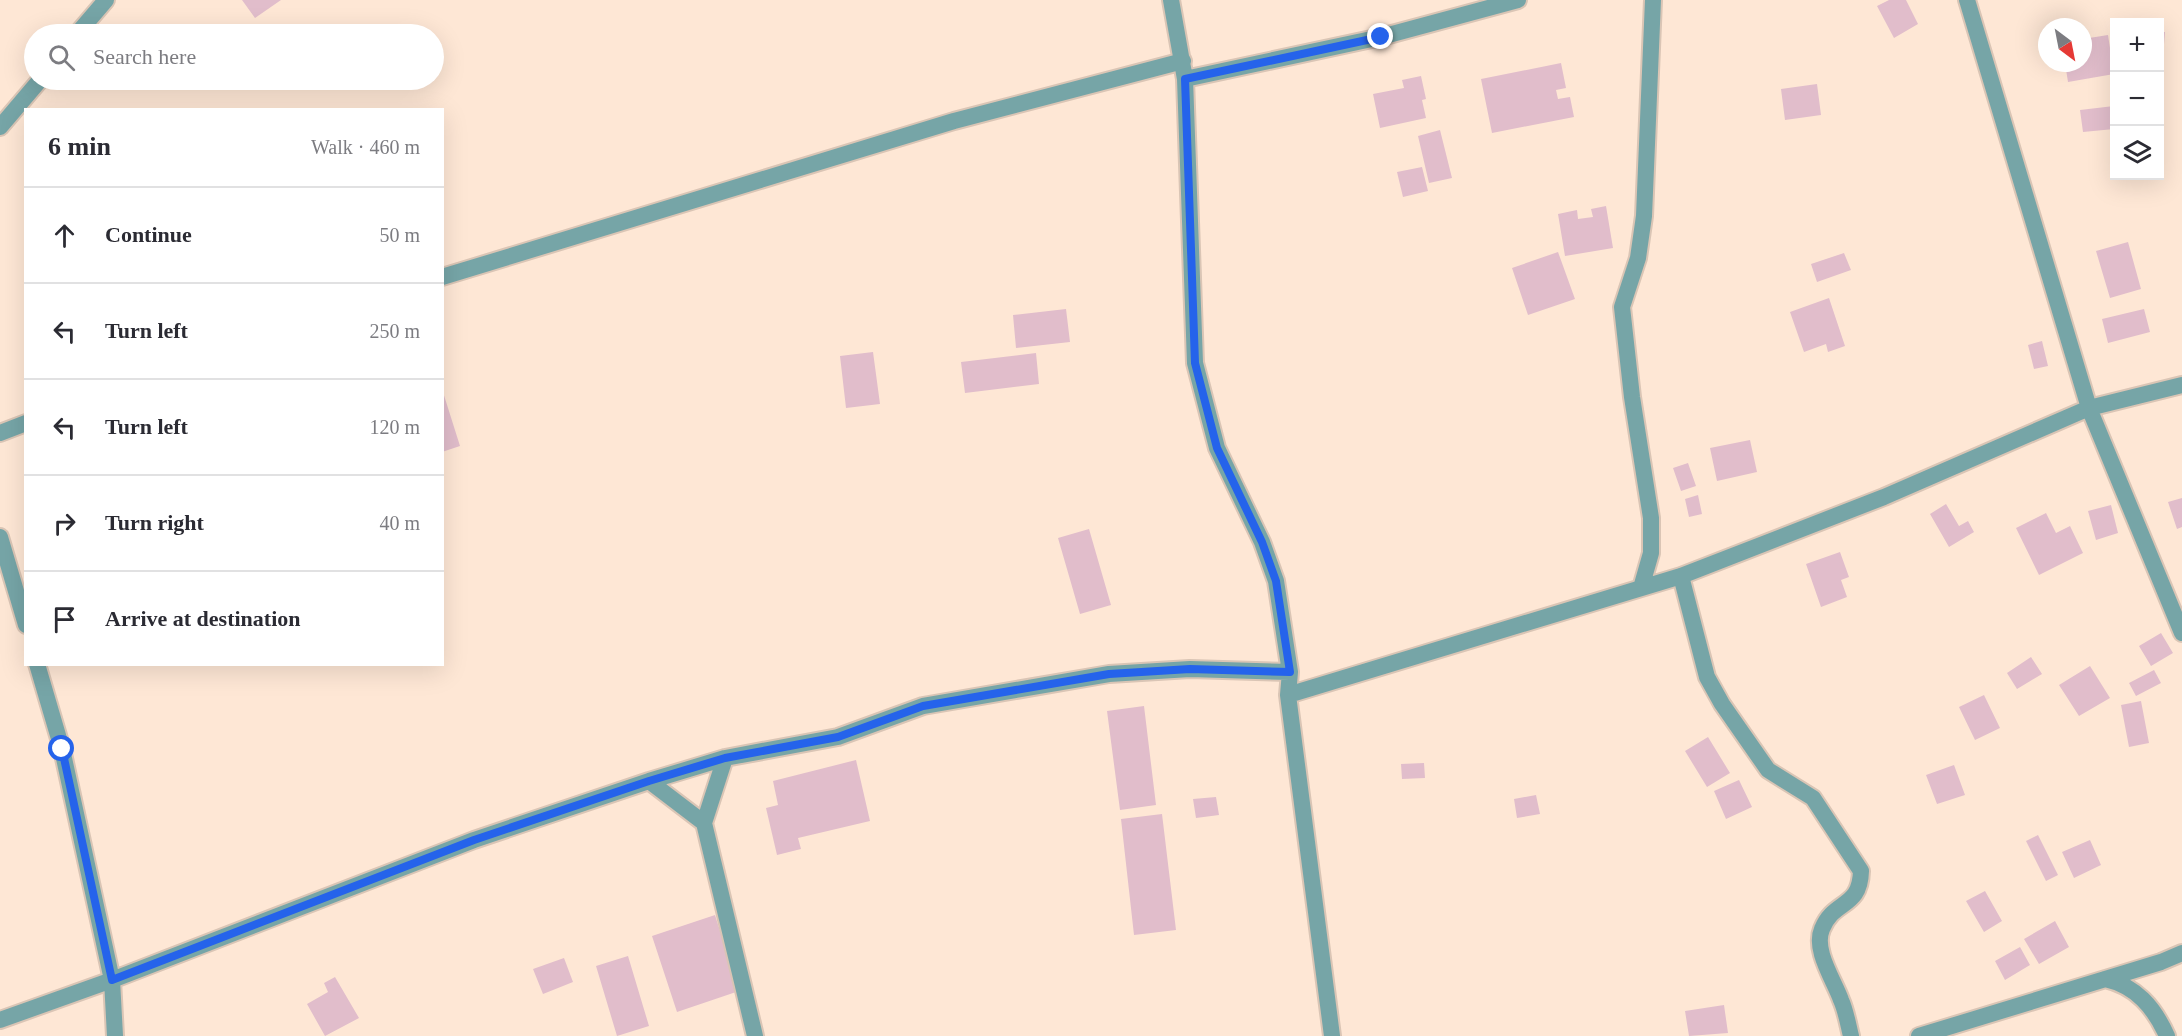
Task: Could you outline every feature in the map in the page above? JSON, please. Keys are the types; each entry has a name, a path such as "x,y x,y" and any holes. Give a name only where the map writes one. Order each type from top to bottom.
{"street":[{"path":"86,24 106,0"},
{"path":"1171,0 1185,79 1195,363 1217,448 1262,542 1276,581 1290,672 1288,695 1332,1036"},
{"path":"1185,79 1381,37 1518,0"},
{"path":"1641,588 1652,553 1651,518 1632,397 1622,307 1638,258 1644,216 1653,0"},
{"path":"1967,0 2089,408 2182,633"},
{"path":"444,276 954,121 1183,61"},
{"path":"0,127 31,90"},
{"path":"1288,695 1681,576 1884,497 2089,408 2182,385"},
{"path":"0,433 24,424"},
{"path":"0,537 24,618"},
{"path":"1681,576 1707,677 1722,704 1768,770 1813,798 1861,871 1861,885 1856,896 1830,914 1821,931 1820,948 1842,1002 1851,1036"},
{"path":"38,666 62,749 112,980 115,1036"},
{"path":"0,1020 112,980 474,840 725,758 838,737 923,706 1109,674 1190,669 1290,672"},
{"path":"725,758 704,822 755,1036"},
{"path":"649,781 704,822"},
{"path":"1919,1036 2161,962 2182,953"},
{"path":"2104,978 2122,983 2146,1000 2167,1036"}],"building":[{"path":"242,0 281,0 255,18"},
{"path":"1889,0 1906,0 1918,24 1894,38 1877,6"},
{"path":"2108,35 2110,75 2068,82 2066,72 2092,72 2092,38"},
{"path":"1561,63 1566,88 1556,90 1558,99 1570,97 1574,117 1492,133 1481,79"},
{"path":"1421,76 1426,99 1422,100 1426,118 1380,128 1373,94 1404,88 1402,80"},
{"path":"1817,84 1821,115 1785,120 1781,89"},
{"path":"2110,106 2110,129 2083,132 2080,110"},
{"path":"1440,130 1452,178 1429,183 1418,136"},
{"path":"1422,167 1428,191 1403,197 1397,172"},
{"path":"1606,206 1613,248 1565,256 1558,214 1577,210 1578,219 1593,217 1591,209"},
{"path":"2128,242 2141,289 2110,298 2096,251"},
{"path":"1558,252 1575,299 1528,315 1512,268"},
{"path":"1844,253 1851,270 1817,282 1811,264"},
{"path":"1829,298 1845,346 1828,352 1826,344 1804,352 1790,312"},
{"path":"1066,309 1070,342 1016,348 1013,315"},
{"path":"2144,309 2150,332 2108,343 2102,319"},
{"path":"2042,341 2048,366 2034,369 2028,345"},
{"path":"873,352 880,404 846,408 840,356"},
{"path":"1036,353 1039,384 965,393 961,362"},
{"path":"444,395 460,446 444,451"},
{"path":"1750,440 1757,472 1717,481 1710,448"},
{"path":"1688,463 1696,486 1681,491 1673,468"},
{"path":"1698,495 1702,514 1689,517 1685,499"},
{"path":"2182,498 2182,527 2177,529 2168,502"},
{"path":"1946,504 1959,526 1968,521 1974,532 1949,547 1930,514"},
{"path":"2111,505 2118,533 2096,540 2088,511"},
{"path":"2046,513 2056,533 2070,526 2083,553 2039,575 2016,528"},
{"path":"1089,529 1111,605 1080,614 1058,538"},
{"path":"1840,552 1849,577 1841,580 1847,597 1821,607 1806,564"},
{"path":"2161,633 2173,653 2151,666 2139,646"},
{"path":"2031,657 2042,674 2017,689 2007,673"},
{"path":"2090,666 2110,698 2079,716 2059,685"},
{"path":"2154,670 2161,683 2136,696 2129,683"},
{"path":"1984,695 2000,728 1975,740 1959,707"},
{"path":"2141,701 2149,743 2129,747 2121,705"},
{"path":"1144,706 1156,805 1120,810 1107,711"},
{"path":"1708,737 1730,773 1707,787 1685,751"},
{"path":"856,760 870,821 798,838 801,849 777,855 766,808 778,805 773,781"},
{"path":"1424,763 1425,778 1402,779 1401,764"},
{"path":"1954,765 1965,795 1937,804 1926,775"},
{"path":"1739,780 1752,807 1726,819 1714,791"},
{"path":"1536,795 1540,814 1517,818 1514,799"},
{"path":"1216,797 1219,815 1196,818 1193,799"},
{"path":"1162,814 1176,930 1134,935 1121,819"},
{"path":"2038,835 2058,875 2046,881 2026,841"},
{"path":"2090,840 2101,865 2074,878 2062,852"},
{"path":"1985,891 2002,921 1984,932 1966,901"},
{"path":"715,915 739,991 677,1012 652,936"},
{"path":"2055,921 2069,947 2039,964 2024,939"},
{"path":"2020,947 2030,965 2005,980 1995,961"},
{"path":"628,956 649,1026 617,1036 596,966"},
{"path":"564,958 573,982 543,994 533,969"},
{"path":"335,977 359,1018 325,1036 307,1004 328,992 324,983"},
{"path":"1724,1005 1728,1033 1689,1036 1685,1011"}],"route":[{"path":"62,749 112,980 474,840 725,758 838,737 923,706 1109,674 1190,669 1290,672 1276,581 1262,542 1217,448 1195,363 1185,79 1381,37"}]}
